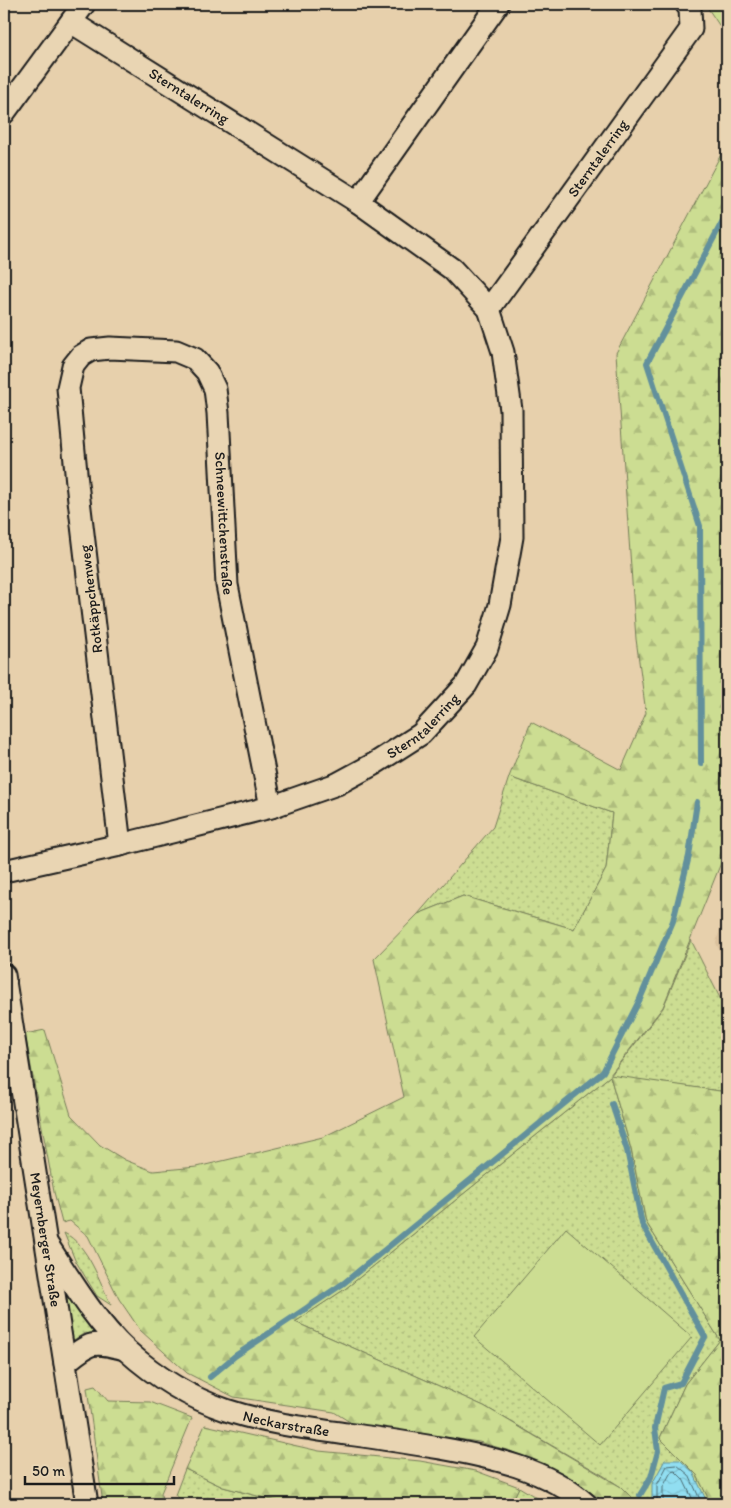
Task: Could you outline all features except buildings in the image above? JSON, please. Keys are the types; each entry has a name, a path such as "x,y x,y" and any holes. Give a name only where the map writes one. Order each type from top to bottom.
{"street":[{"path":"4,113 84,4"},
{"path":"358,202 498,4"},
{"name":"Sterntalerring","path":"489,309 690,29 690,9 686,4"},
{"name":"Sterntalerring","path":"4,871 120,845 271,807 337,784 374,764 421,734 466,685 487,648 500,605 512,537 511,410 502,352 489,309 452,269 358,202 71,22"},
{"name":"Schneewittchenstraße","path":"81,356 91,350 110,348 176,351 195,359 207,372 215,389 218,413 227,586 271,807"},
{"name":"Rotkäppchenweg","path":"81,356 73,366 68,388 77,483 120,845"},
{"name":"Meyernberger Straße","path":"4,975 87,1504"},
{"name":"Neckarstraße","path":"47,1244 84,1301 125,1349 163,1379 202,1402 236,1415 311,1430 476,1454 538,1475 562,1487 586,1504"},
{"path":"64,1363 87,1345 99,1343 125,1349"}],"shaded area":[{"path":"727,903 727,968 716,943"}],"green space":[{"path":"705,4 727,4 727,37"},
{"path":"727,143 727,848 663,1007 610,1075 727,1092 727,1504 711,1504 697,1475 660,1438 685,1384 720,1340 646,1222 631,1149 610,1076 345,1289 295,1322 484,1406 621,1487 638,1504 607,1504 572,1479 510,1451 479,1442 353,1424 334,1412 234,1397 187,1373 140,1330 119,1299 88,1236 70,1221 62,1223 54,1192 25,1034 45,1030 71,1115 100,1145 125,1160 153,1171 197,1167 323,1137 404,1097 374,959 418,914 463,896 574,929 606,869 612,813 509,777 531,722 621,770 646,713 636,639 616,353"},
{"path":"509,777 612,813 606,869 574,929 463,896 418,914 493,827"},
{"path":"691,940 727,1012 727,1092 610,1076 663,1008"},
{"path":"610,1076 631,1149 646,1222 720,1340 685,1384 660,1438 697,1475 711,1504 638,1504 621,1487 604,1476 484,1406 295,1322 345,1289"},
{"path":"566,1228 692,1337 600,1445 474,1337"},
{"path":"64,1233 72,1238 87,1255 111,1305 97,1296 75,1260"},
{"path":"66,1291 98,1335 85,1333 72,1341"},
{"path":"95,1386 108,1401 150,1402 192,1418 161,1493 162,1504 103,1504 87,1388"},
{"path":"205,1425 319,1451 420,1461 476,1471 519,1487 511,1504 288,1504 223,1487 185,1469"},
{"path":"185,1469 223,1487 288,1504 187,1504 175,1495"},
{"path":"519,1487 547,1504 511,1504"}],"water":[{"path":"665,1460 680,1460 693,1472 708,1504 652,1504 652,1484"}],"waterway":[{"path":"701,764 700,526 647,363 727,213"},
{"path":"210,1377 235,1356 344,1283 603,1072 640,999 673,921 689,856 697,802"},
{"path":"612,1104 627,1150 642,1224 705,1337 681,1383 664,1388 655,1428 658,1451 651,1477 640,1495"}]}
